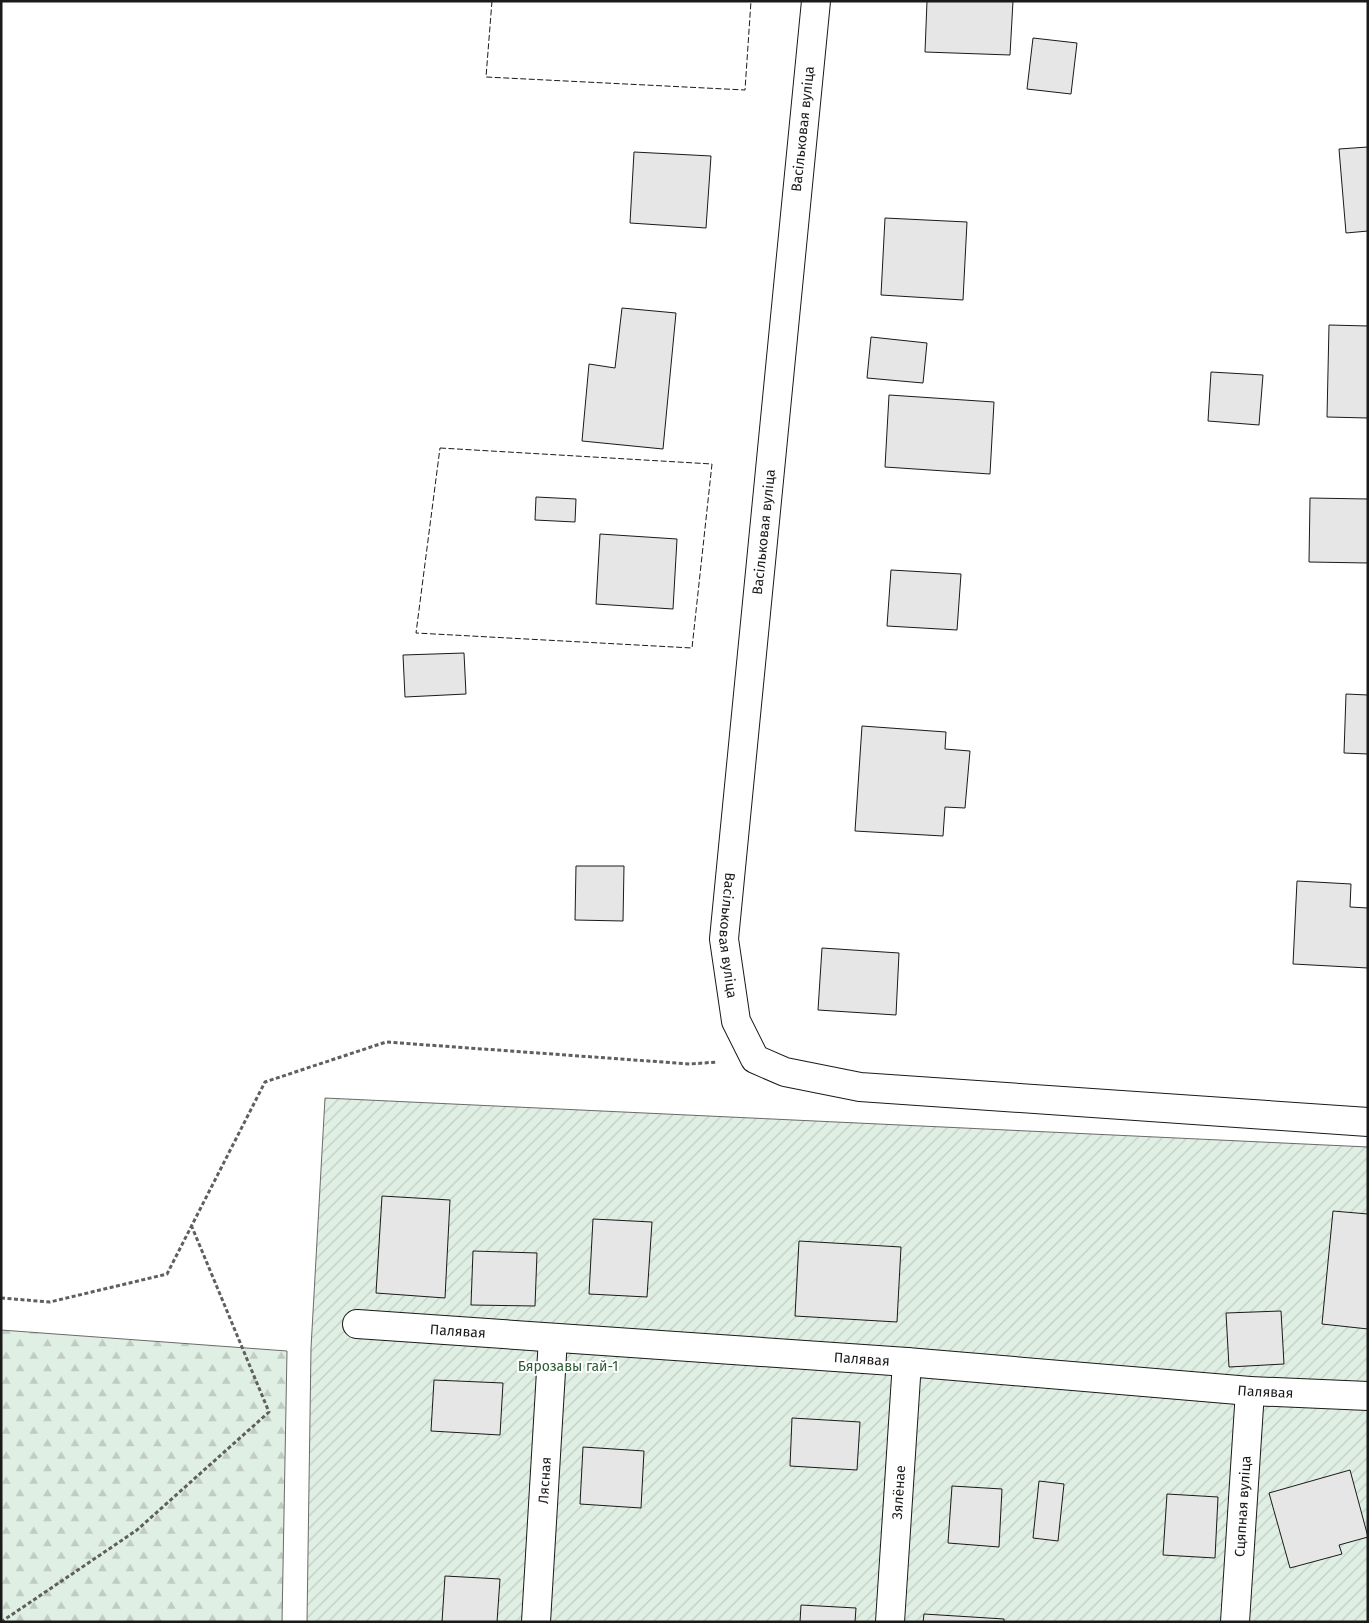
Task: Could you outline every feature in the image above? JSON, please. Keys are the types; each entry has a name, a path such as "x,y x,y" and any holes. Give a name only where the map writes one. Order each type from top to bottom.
{"street":[{"name":"Васільковая вуліца","path":"755,1058 736,1021 724,939 816,1"},
{"path":"755,1058 785,1072 860,1087 1368,1122"},
{"name":"Палявая","path":"356,1324 907,1362 1250,1391 1368,1396"},
{"name":"Лясная","path":"536,1622 553,1338"},
{"name":"Зялёнае","path":"890,1622 907,1362"},
{"name":"Сцяпная вуліца","path":"1235,1622 1250,1391"}],"path":[{"path":"1,1298 50,1302 167,1274 265,1082 386,1042 690,1064 755,1058"},
{"path":"1,1622 137,1530 269,1412 192,1226"}],"green space":[{"name":"Бярозавы гай-1","path":"325,1098 1368,1147 1368,1622 307,1622 311,1348"},
{"path":"1,1330 287,1351 282,1622 1,1622"}],"building":[{"path":"927,1 1013,1 1010,55 925,52"},
{"path":"1033,38 1077,43 1071,94 1027,89"},
{"path":"1368,147 1368,231 1346,233 1339,149"},
{"path":"634,152 711,156 706,228 630,223"},
{"path":"885,218 967,222 963,300 881,295"},
{"path":"622,308 676,313 663,449 582,441 589,364 615,368"},
{"path":"1329,325 1368,326 1368,418 1327,417"},
{"path":"871,337 927,343 923,383 867,378"},
{"path":"1211,372 1263,375 1259,425 1208,421"},
{"path":"889,395 994,402 990,474 885,467"},
{"path":"536,497 576,499 575,522 535,520"},
{"path":"1310,498 1368,499 1368,563 1309,562"},
{"path":"600,534 677,539 673,609 596,604"},
{"path":"891,570 961,574 957,630 887,626"},
{"path":"464,653 466,694 405,697 403,655"},
{"path":"1346,694 1368,695 1368,754 1344,753"},
{"path":"862,726 946,732 945,749 970,751 965,808 945,807 943,836 855,831"},
{"path":"576,866 624,866 623,921 575,920"},
{"path":"1297,881 1351,884 1350,907 1368,908 1368,968 1293,964"},
{"path":"822,948 899,953 896,1015 818,1010"},
{"path":"382,1196 450,1200 445,1298 376,1293"},
{"path":"1333,1211 1368,1214 1368,1329 1322,1324"},
{"path":"593,1219 652,1222 647,1297 589,1294"},
{"path":"799,1241 901,1247 897,1322 795,1316"},
{"path":"473,1251 537,1253 535,1306 471,1305"},
{"path":"1281,1311 1284,1364 1229,1367 1226,1313"},
{"path":"434,1380 503,1383 500,1435 431,1431"},
{"path":"792,1418 860,1422 857,1470 790,1466"},
{"path":"583,1447 644,1451 641,1508 580,1504"},
{"path":"1350,1470 1368,1537 1339,1545 1342,1554 1290,1568 1269,1493"},
{"path":"1039,1481 1064,1484 1058,1541 1033,1538"},
{"path":"952,1486 1002,1489 999,1547 948,1543"},
{"path":"1167,1494 1218,1497 1215,1558 1163,1555"},
{"path":"445,1576 500,1579 497,1622 442,1622"},
{"path":"801,1605 856,1608 855,1622 800,1622"},
{"path":"924,1614 1004,1619 1004,1622 923,1622"}],"fence":[{"path":"492,1 486,77 745,90 751,1"},
{"path":"440,448 712,464 692,648 416,633 440,448"}]}
